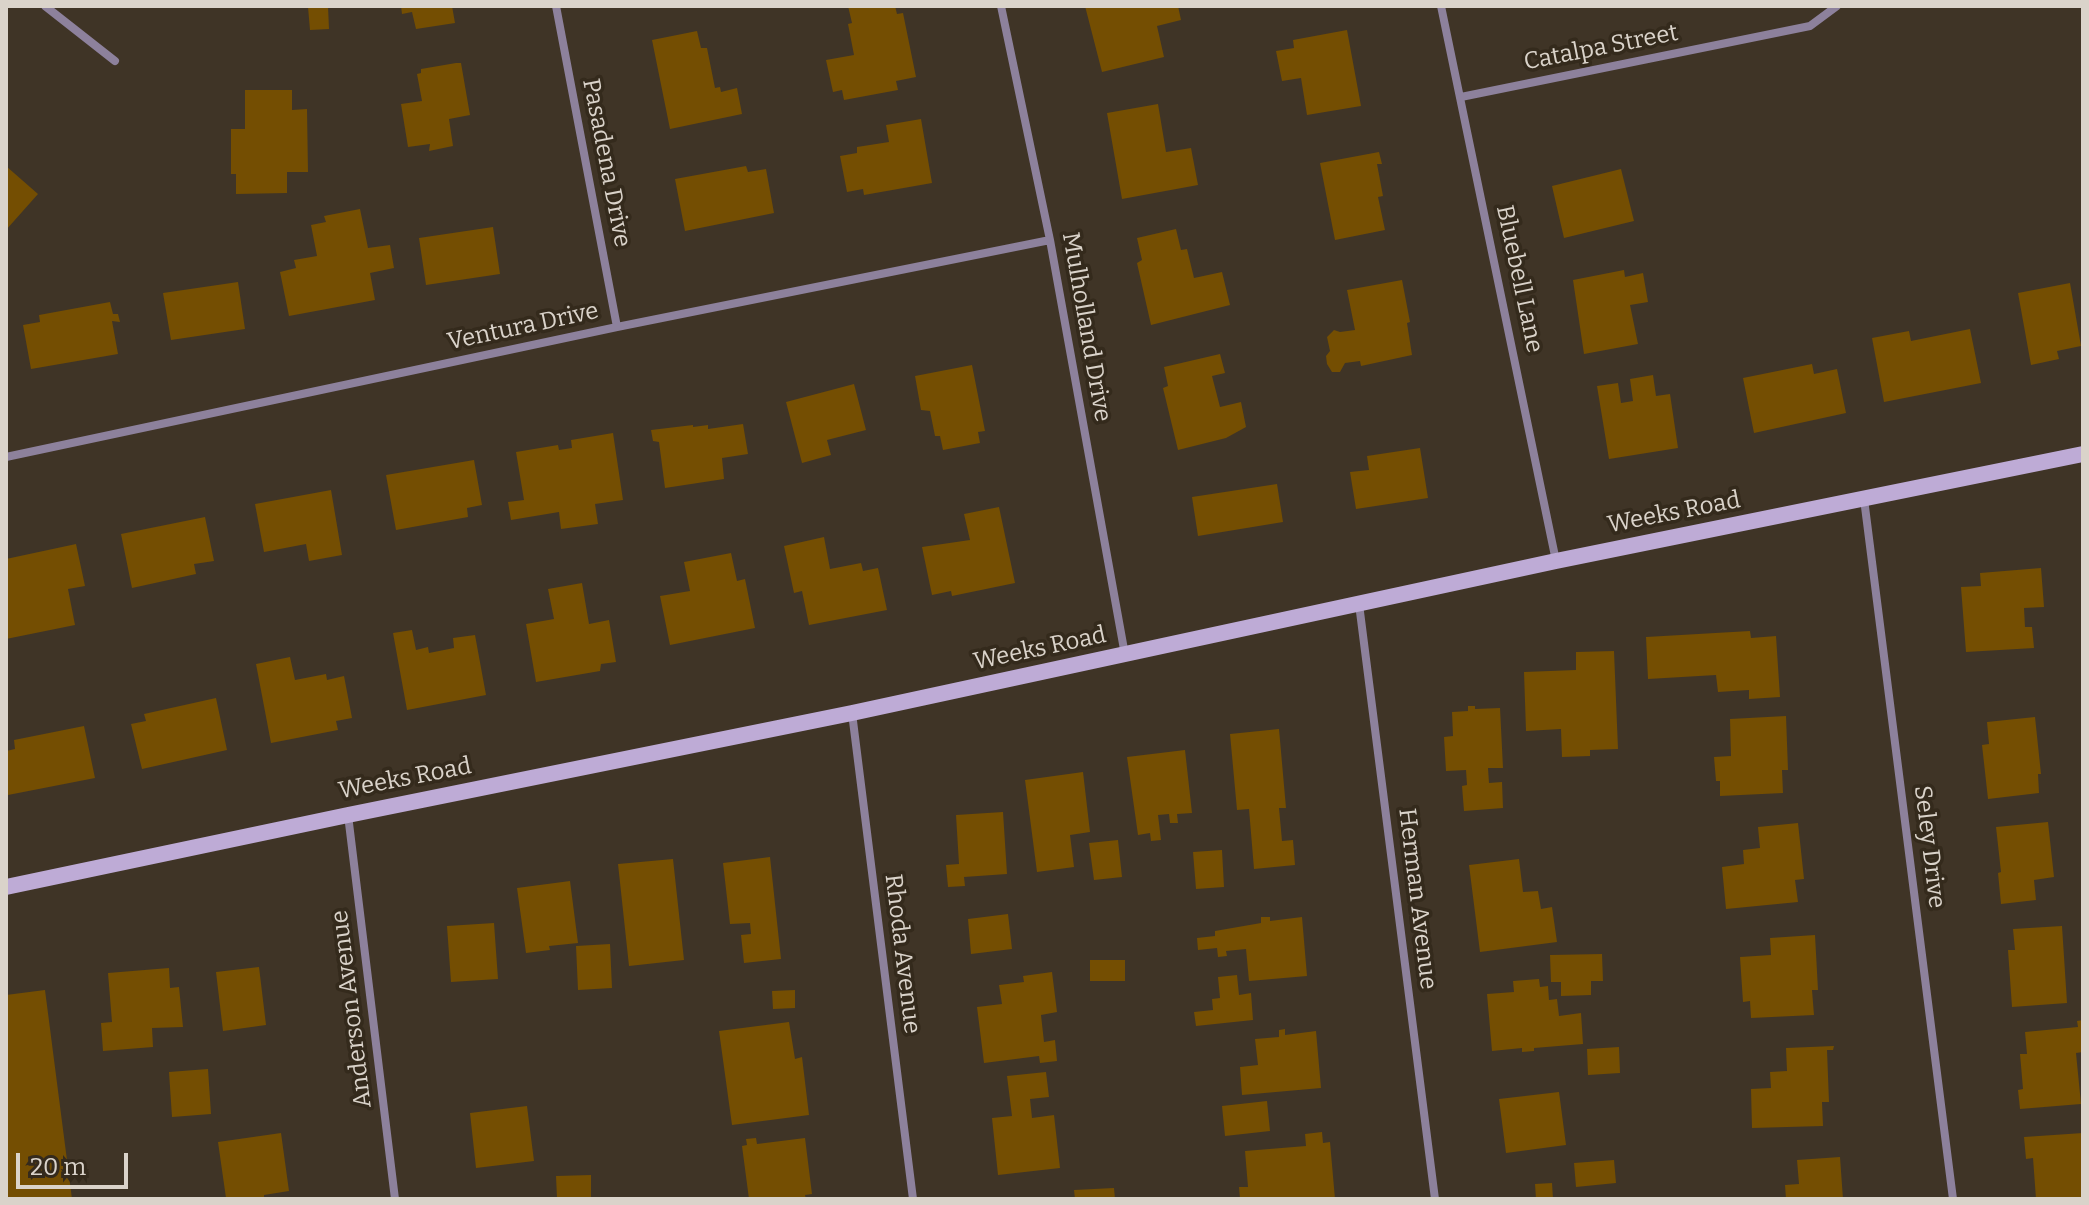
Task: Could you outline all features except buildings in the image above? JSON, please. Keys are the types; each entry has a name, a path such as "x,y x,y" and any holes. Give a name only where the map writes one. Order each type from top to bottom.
{"street":[{"path":"45,6 115,61"},
{"name":"Pasadena Drive","path":"556,6 617,327"},
{"name":"Mulholland Drive","path":"1001,6 1050,240 1125,655"},
{"name":"Bluebell Lane","path":"1441,6 1556,561"},
{"name":"Catalpa Street","path":"1461,97 1810,26 1837,6"},
{"name":"Ventura Drive","path":"6,457 617,327 1050,240"},
{"name":"Weeks Road","path":"6,887 852,713 1556,561 2083,454"},
{"name":"Seley Drive","path":"1864,499 1953,1199"},
{"name":"Herman Avenue","path":"1359,604 1435,1199"},
{"name":"Rhoda Avenue","path":"852,713 913,1199"},
{"name":"Anderson Avenue","path":"348,815 395,1199"}]}
